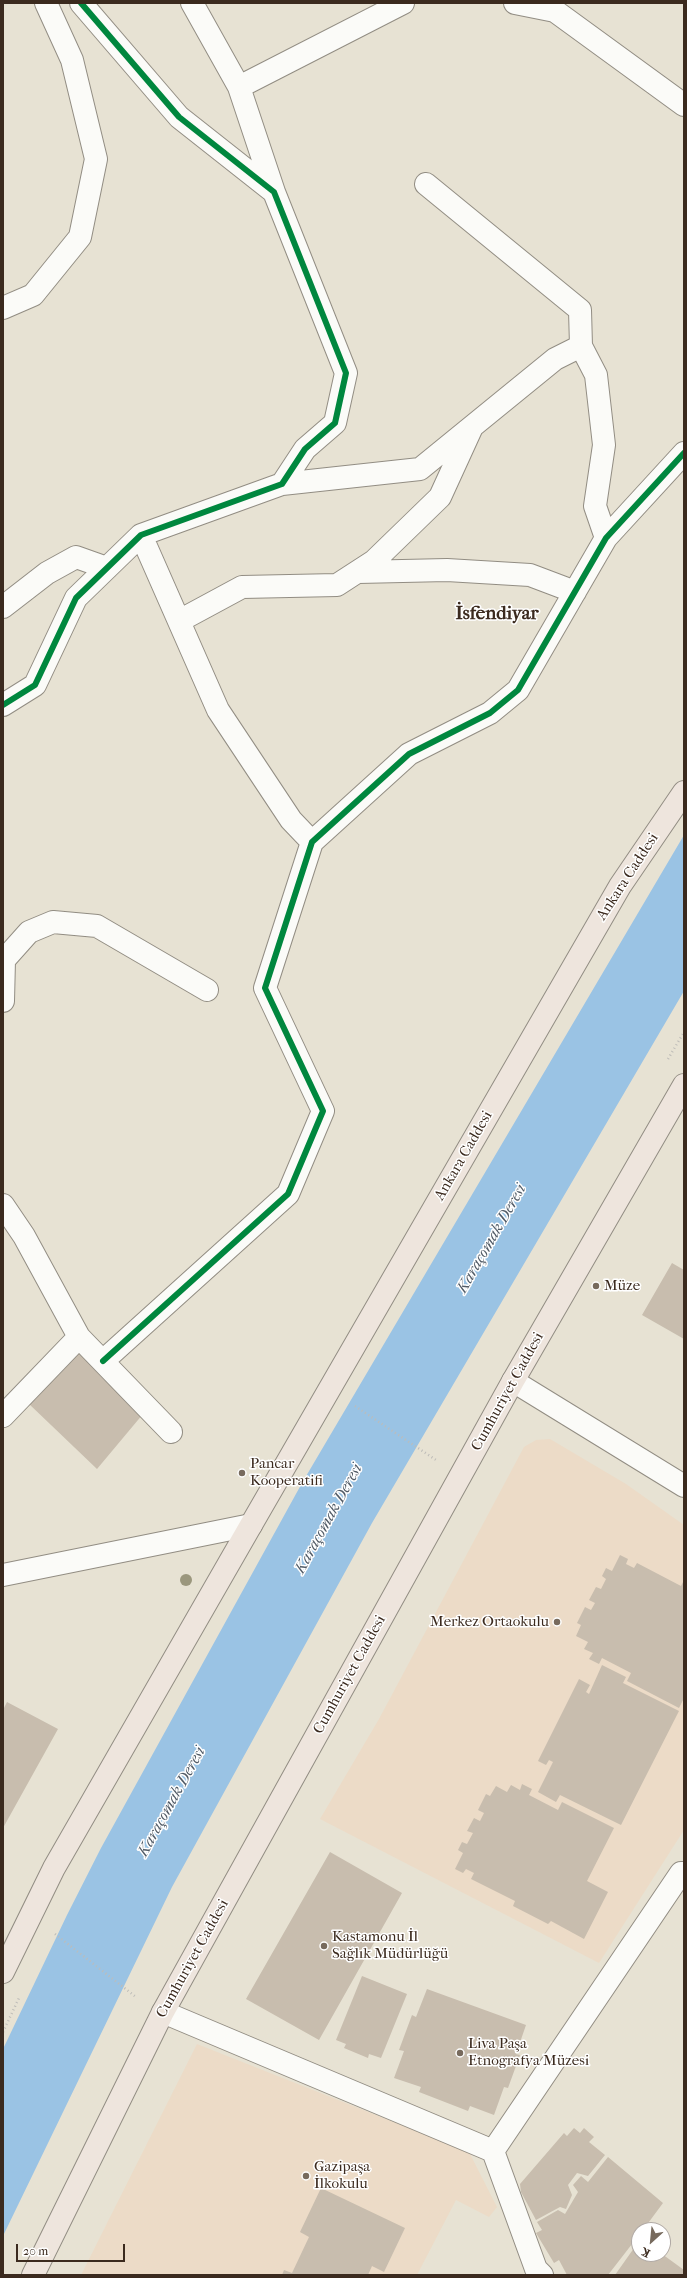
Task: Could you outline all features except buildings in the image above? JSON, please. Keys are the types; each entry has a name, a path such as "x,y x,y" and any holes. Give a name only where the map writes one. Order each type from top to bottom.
{"main road":[{"name":"Ankara Caddesi","path":"3,1972 54,1868 251,1525 620,886 684,792"},
{"name":"Cumhuriyet Caddesi","path":"33,2275 163,2012 513,1381 684,1085"}],"street":[{"path":"3,308 33,295 80,237 96,159 72,60 46,3"},
{"path":"81,3 179,117 274,192"},
{"path":"192,3 239,87 274,192 346,373 335,423 305,449 282,484"},
{"path":"239,87 403,3"},
{"path":"515,3 555,11 684,105"},
{"path":"426,184 580,310 581,346 596,375 604,445 595,506 606,538"},
{"path":"3,705 35,685 76,598 141,535 282,484 420,469 555,359 581,346"},
{"path":"179,621 242,587 337,585 358,572 374,561 440,497 472,427"},
{"path":"103,1361 288,1194 323,1111 265,988 312,842 409,754 490,713 518,690 606,538 684,453"},
{"path":"141,535 218,710 291,820 312,842"},
{"path":"3,607 47,573 76,558 107,568"},
{"path":"358,572 447,570 530,576 575,592"},
{"path":"3,1001 4,960 28,932 53,922 97,926 207,990"},
{"path":"3,1205 24,1236 79,1337 170,1432"},
{"path":"3,1416 79,1337"},
{"path":"513,1381 682,1482"},
{"path":"3,1575 251,1525"},
{"path":"493,2151 681,1873 684,1873"},
{"path":"163,2012 493,2151 536,2269 542,2275"}],"path":[{"path":"354,1405 436,1460"},
{"path":"51,1931 140,2000"}],"shaded area":[{"name":"Merkez Ortaokulu","path":"550,1439 626,1484 684,1525 684,1830 599,1963 320,1819 379,1719 524,1447 536,1440"},
{"name":"Gazipaşa İlkokulu","path":"197,2044 469,2152 497,2207 489,2217 456,2200 417,2275 81,2275"}],"water":[{"name":"Karaçomak Deresi","path":"684,835 684,991 372,1523 172,1887 3,2236 3,2049 67,1915 101,1848 302,1483"}],"cycle path":[{"path":"3,705 35,685 76,598 141,535 282,484 305,449 335,423 346,373 274,192 179,117 81,3"},
{"path":"103,1361 288,1194 323,1111 265,988 312,842 409,754 490,713 518,690 606,538 684,453"}],"place":[{"name":"Müze","path":"596,1286"},
{"name":"Pancar Kooperatifi","path":"242,1473"},
{"name":"Merkez Ortaokulu","path":"557,1622"},
{"name":"Kastamonu İl Sağlık Müdürlüğü","path":"324,1946"},
{"name":"Liva Paşa Etnografya Müzesi","path":"460,2053"},
{"name":"Gazipaşa İlkokulu","path":"306,2176"}],"district":[{"name":"İsfendiyar","path":"497,614"}]}
